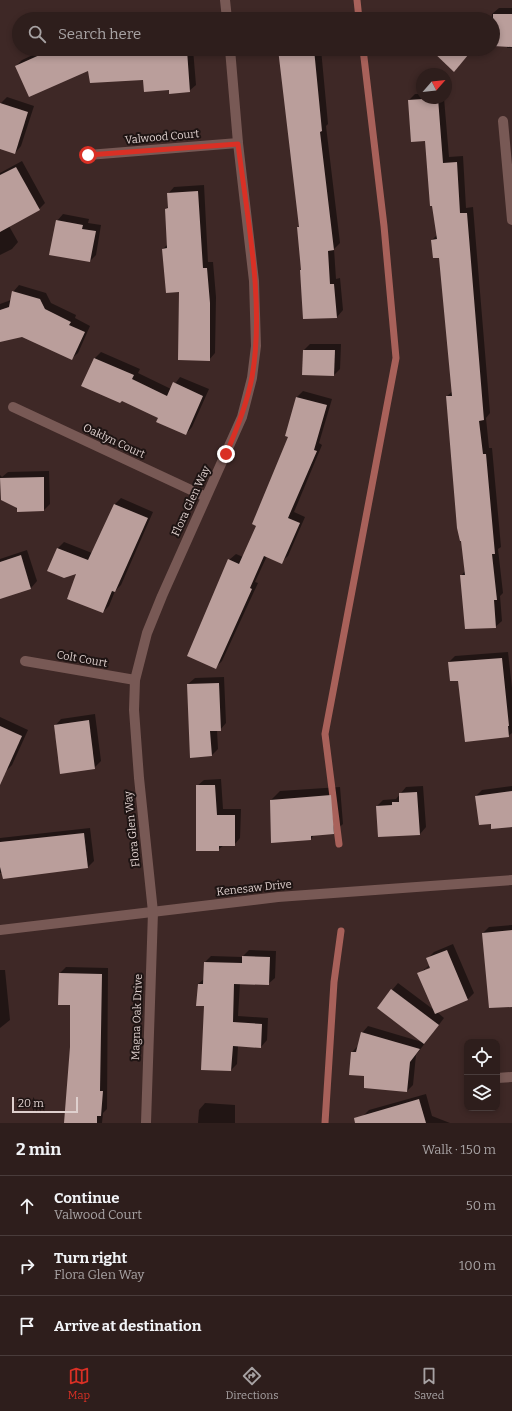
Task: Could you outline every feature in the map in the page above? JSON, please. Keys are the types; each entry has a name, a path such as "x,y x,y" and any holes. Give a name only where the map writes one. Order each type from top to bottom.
{"street":[{"path":"225,0 226,12"},
{"name":"Flora Glen Way","path":"153,912 134,710 135,680 147,633 242,417 252,378 256,346 254,281 238,144 231,56"},
{"path":"503,121 512,220"},
{"name":"Valwood Court","path":"88,155 238,144"},
{"name":"Oaklyn Court","path":"13,407 206,497"},
{"name":"Colt Court","path":"25,662 135,680"},
{"name":"Kenesaw Drive","path":"0,930 278,897 512,880"},
{"name":"Magna Oak Drive","path":"146,1123 153,912"},
{"path":"500,1078 512,1077"}],"building":[{"path":"500,14 512,14 512,47 500,46"},
{"path":"37,56 187,56 190,92 169,94 169,90 144,92 143,80 90,83 88,71 29,97 15,66"},
{"path":"279,56 315,56 322,131 320,132 334,250 328,251 330,284 334,284 337,318 303,319 297,227 299,227"},
{"path":"437,56 467,56 454,72 452,68 450,68"},
{"path":"416,99 416,104 438,104 443,163 457,162 460,213 467,213 484,420 479,421 483,454 486,454 495,554 492,554 497,600 494,600 496,628 465,629 460,575 465,575 461,541 457,528 446,396 452,396 439,258 433,258 431,240 437,239 432,206 430,206 425,141 411,142 408,100"},
{"path":"0,103 28,112 15,154 0,149"},
{"path":"16,167 40,210 0,232 0,175"},
{"path":"198,191 203,268 207,268 210,303 210,361 178,360 179,292 166,293 162,249 167,248 165,209 168,208 167,193"},
{"path":"56,220 83,225 82,229 96,231 90,262 49,255"},
{"path":"12,291 40,299 45,309 71,322 69,325 85,332 72,360 22,337 0,342 0,310 9,307"},
{"path":"303,350 335,350 334,376 302,375"},
{"path":"94,358 134,375 132,379 167,396 173,382 203,396 186,435 156,422 158,418 122,401 120,403 81,386"},
{"path":"296,397 327,405 314,450 317,451 288,518 300,523 282,564 264,556 250,588 252,589 216,669 187,656 228,559 239,564 256,526 252,524 288,437 285,436"},
{"path":"44,477 44,511 17,512 17,508 1,500 0,478"},
{"path":"114,504 148,518 115,592 112,591 103,613 67,599 76,574 64,578 47,571 57,548 88,560"},
{"path":"21,555 31,589 0,599 0,562"},
{"path":"502,658 509,737 465,742 458,681 450,681 448,662"},
{"path":"219,683 221,731 210,731 212,756 190,758 187,684"},
{"path":"89,720 95,769 60,774 54,725"},
{"path":"0,726 22,736 0,785"},
{"path":"196,785 215,785 217,815 235,815 235,846 219,846 219,851 196,851"},
{"path":"512,791 512,827 491,829 491,824 479,825 475,796"},
{"path":"417,792 420,835 378,837 376,806 392,805 392,802 399,802 399,793"},
{"path":"331,795 334,834 311,836 311,840 271,843 270,800"},
{"path":"84,833 88,868 3,879 0,867 0,842"},
{"path":"512,930 512,1007 489,1008 482,933"},
{"path":"447,950 468,1000 435,1014 417,973 430,968 426,958"},
{"path":"242,956 270,957 269,985 234,984 233,1022 262,1024 261,1048 233,1046 231,1071 201,1070 204,1006 196,1006 198,984 203,984 204,962 242,963"},
{"path":"59,973 102,974 100,1091 103,1091 101,1116 97,1116 97,1123 64,1123 70,1047 70,1005 58,1005"},
{"path":"391,989 439,1025 424,1044 377,1008"},
{"path":"361,1032 420,1049 410,1062 407,1092 364,1088 364,1076 349,1075 351,1052 356,1052"},
{"path":"419,1099 426,1123 355,1123 354,1118"}],"waterway":[{"path":"357,0 358,12"},
{"path":"339,844 325,734 396,358 384,226 364,56"},
{"path":"325,1123 334,982 341,931"}],"route":[{"path":"88,155 238,144 254,281 256,346 252,378 242,417 226,454"}]}
